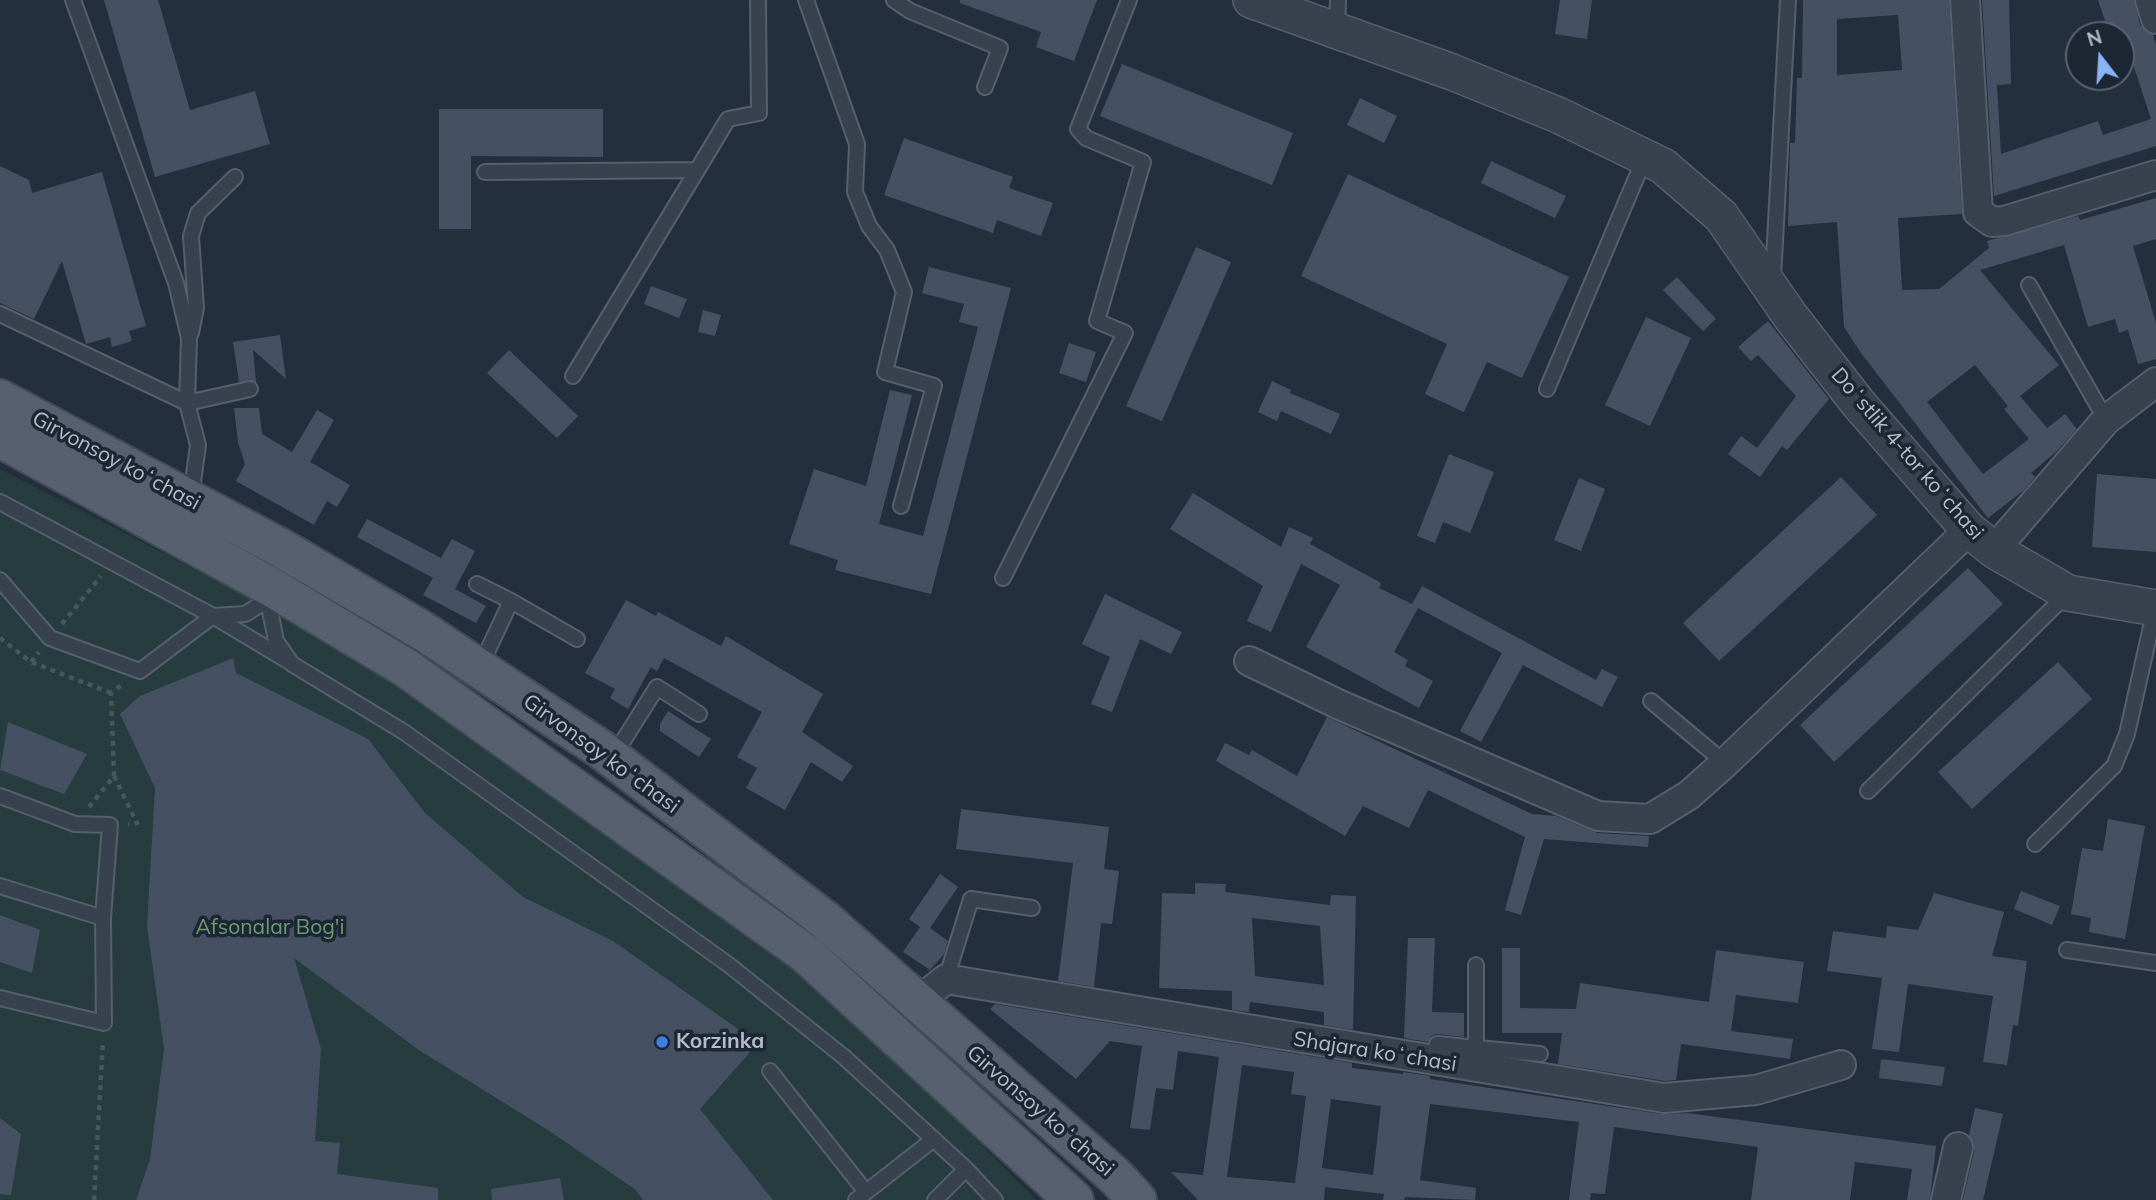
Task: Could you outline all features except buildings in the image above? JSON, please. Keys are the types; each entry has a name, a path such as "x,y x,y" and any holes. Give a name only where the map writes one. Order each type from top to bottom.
{"main road":[{"name":"Girvonsoy koʻchasi","path":"0,399 279,547 423,631 612,758 825,920 1116,1177 1137,1200"},
{"name":"Girvonsoy koʻchasi","path":"0,438 174,535 270,594 406,667 806,954 1074,1200"},
{"path":"174,535 190,500"},
{"path":"270,594 279,547"}],"street":[{"name":"Doʻstlik 4-tor koʻchasi","path":"1251,0 1338,15 1663,166 1721,216 1781,303 1858,403 1981,540 2068,593 2156,608"},
{"path":"1965,0 1978,212 1984,218 2004,221 2156,175"},
{"path":"2150,0 2156,19"},
{"path":"1249,661 1340,705 1598,816 1650,819 1689,795 1981,540 2106,421 2156,382"},
{"path":"916,1003 946,979"},
{"name":"Shajara koʻchasi","path":"946,979 1664,1098 1756,1090 1841,1065"},
{"path":"1946,1200 1958,1147"}],"lane":[{"path":"73,0 176,283 189,338"},
{"path":"573,376 728,119 759,113 758,0"},
{"path":"806,0 857,144 855,192 869,226 887,250 904,292 885,372 934,386 901,506"},
{"path":"894,0 910,11 1000,48 985,87"},
{"path":"1003,578 1125,333 1097,321 1143,162 1086,138 1078,129 1129,0"},
{"path":"1781,303 1787,0"},
{"path":"1547,389 1645,157"},
{"path":"485,172 697,170"},
{"path":"190,500 198,444 187,403 189,338 196,308 191,236 198,213 235,177"},
{"path":"2029,285 2106,421"},
{"path":"0,314 187,403 250,389"},
{"path":"0,502 213,616 404,732 729,965 844,1057 966,1169 995,1200"},
{"path":"0,580 50,638 140,671 213,616 245,614 270,594"},
{"path":"477,584 577,639"},
{"path":"1868,791 2068,593"},
{"path":"270,594 271,625 276,641 292,664"},
{"path":"479,668 511,601"},
{"path":"2035,844 2114,765 2127,734 2156,608"},
{"path":"612,758 657,687 699,714"},
{"path":"1651,701 1725,763"},
{"path":"0,796 75,824 110,825 103,918 104,1023 0,999"},
{"path":"0,886 103,918"},
{"path":"946,979 971,899 1032,908"},
{"path":"2067,950 2156,964"},
{"path":"1476,965 1476,1048"},
{"path":"1435,1062 1437,1044 1540,1054"},
{"path":"770,1071 861,1196 933,1139"},
{"path":"935,1200 966,1169"}],"path":[{"path":"31,663 111,563"},
{"path":"0,638 31,663 111,693"},
{"path":"111,693 140,671"},
{"path":"110,825 137,823 114,776 111,693"},
{"path":"75,824 114,776"},
{"path":"94,1200 104,1023"}],"green space":[{"name":"Afsonalar Bog'i","path":"0,469 301,624 788,948 1036,1200 0,1200"}],"place":[{"name":"Korzinka","path":"662,1042"}]}
